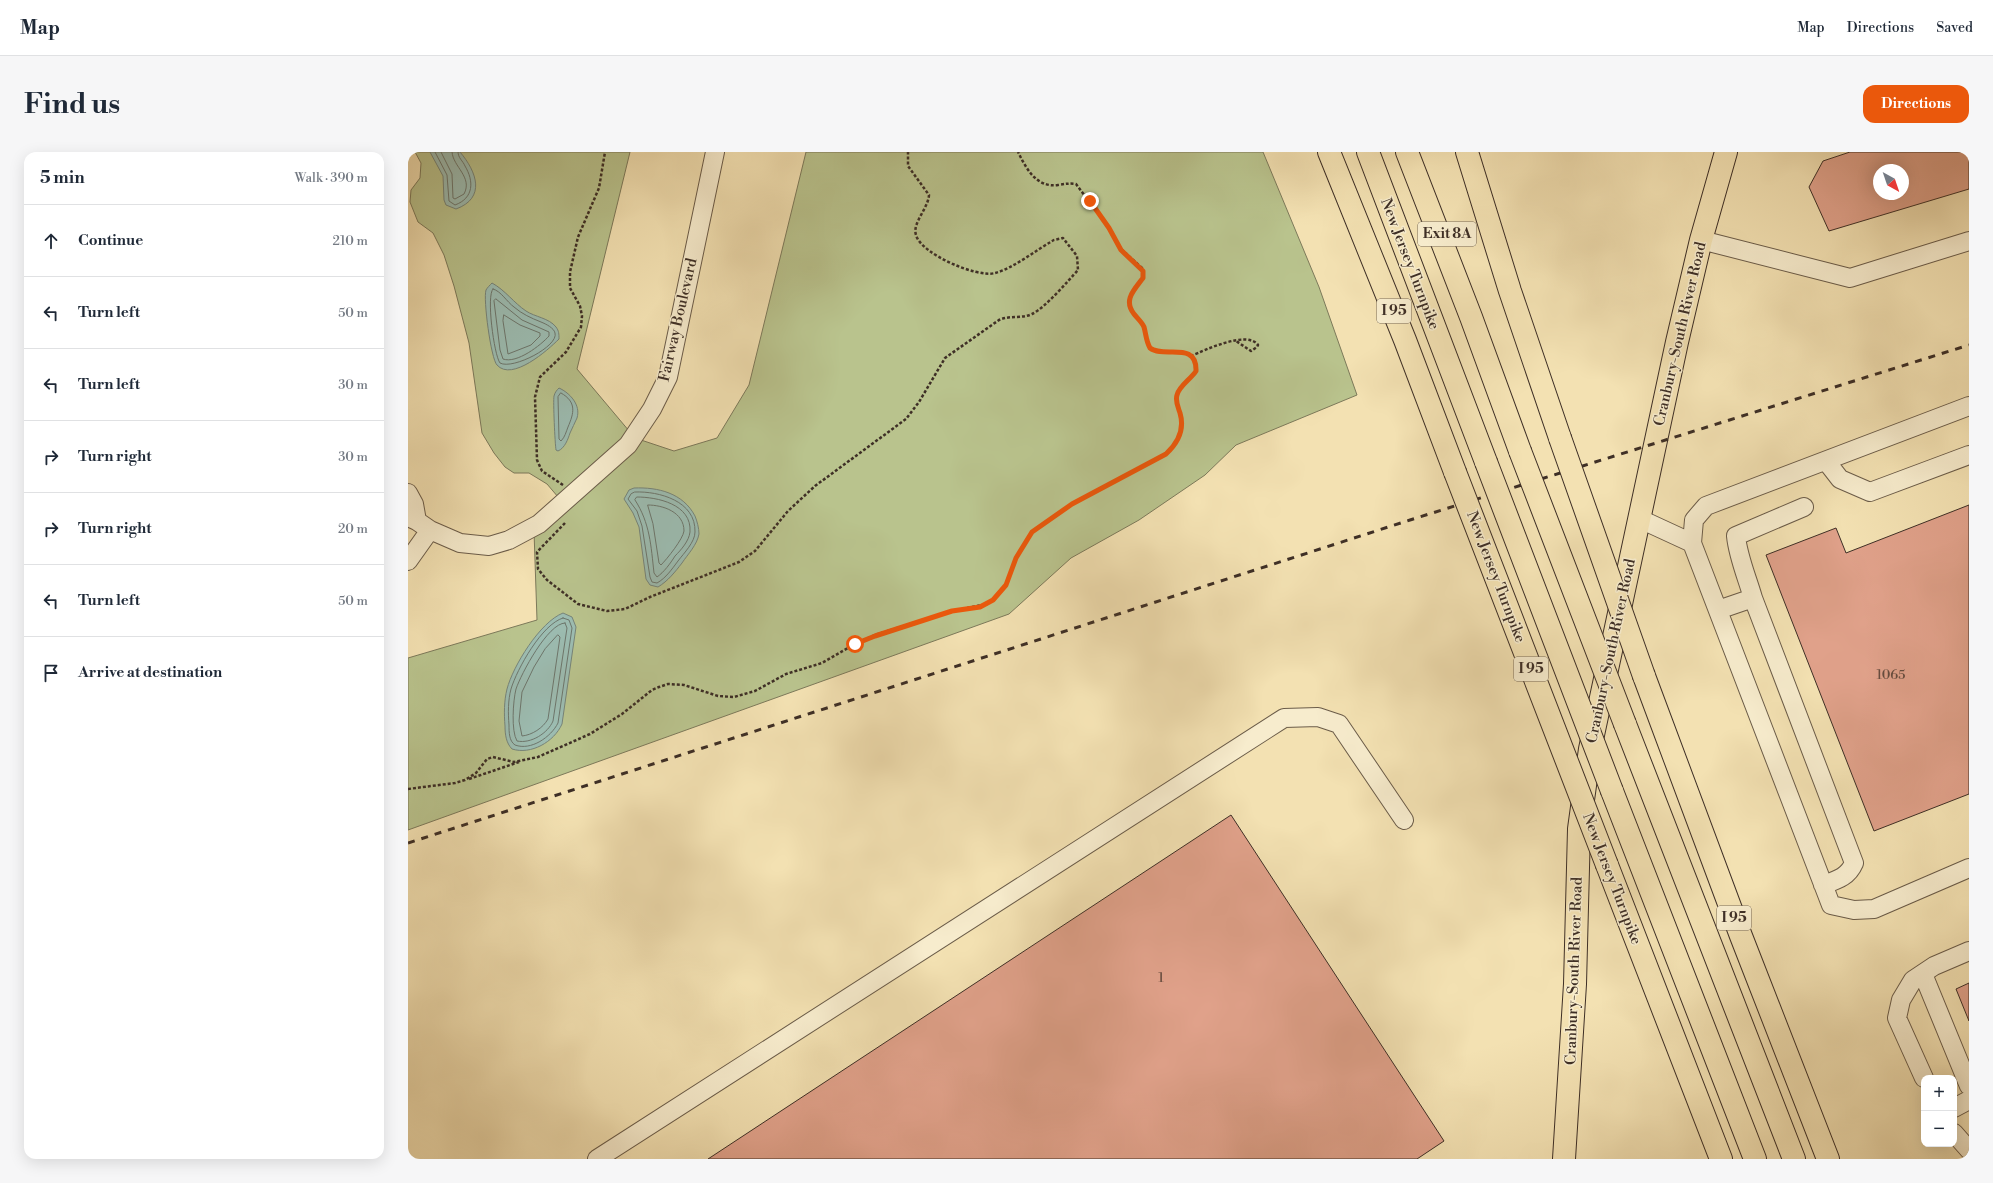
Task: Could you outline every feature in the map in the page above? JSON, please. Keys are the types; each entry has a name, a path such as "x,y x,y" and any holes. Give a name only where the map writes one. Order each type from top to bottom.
{"main road":[{"name":"New Jersey Turnpike","path":"1329,152 1405,340 1720,1159"},
{"name":"New Jersey Turnpike","path":"1368,152 1612,791 1756,1159"},
{"name":"I 95","path":"1407,152 1471,317 1520,451 1794,1159"},
{"name":"Exit 8A","path":"1420,152 1448,237 1471,317"},
{"name":"I 95","path":"1467,152 1510,291 1644,676 1741,936 1828,1159"},
{"name":"Cranbury-South River Road","path":"1564,1159 1575,984 1579,829 1590,749 1701,240 1726,152"}],"street":[{"name":"Fairway Boulevard","path":"418,523 460,544 489,546 509,540 538,524 628,445 652,409 668,377 715,152"},
{"path":"1701,240 1850,278 1969,241"},
{"path":"1969,406 1706,506 1694,520 1692,543 1831,905 1854,910 1874,909 1969,868"},
{"path":"1826,460 1840,480 1870,492 1969,455"},
{"path":"408,492 414,504 418,523 408,561"},
{"path":"1804,507 1736,536 1737,550 1746,571 1752,598 1854,862 1851,870 1844,877 1823,885"},
{"path":"1640,519 1692,543"},
{"path":"1718,610 1752,598"},
{"path":"596,1159 1284,718 1318,717 1339,724 1404,820"},
{"path":"1923,1075 1897,1018 1901,1000 1913,980 1934,966 1969,951"},
{"path":"1923,974 1969,1086"},
{"path":"1957,1106 1969,1100"},
{"path":"1957,1137 1969,1150"}],"path":[{"path":"571,496 564,486 546,474 539,466 537,460 535,397 540,377 566,352 581,327 581,311 570,288 570,272 578,237 599,188 605,152"},
{"path":"566,522 537,552 538,568 547,580 578,604 596,609 607,611 624,609 650,597 739,562 755,551 788,511 815,486 906,418 929,386 940,364 951,352 999,320 1007,317 1022,316 1036,312 1078,270 1077,256 1062,238 1048,243 1004,270 993,274 978,272 940,259 920,243 916,235 915,227 926,207 929,195 908,166 908,152"},
{"path":"408,789 455,783 538,757 590,734 622,714 652,690 668,684 684,685 718,696 734,697 755,691 786,674 822,663 870,637 952,611 980,607 993,600 1006,585 1016,558 1032,532 1072,504 1166,454 1173,446 1182,430 1176,395 1196,371 1195,362 1191,356 1180,351 1160,353 1150,348 1145,338 1144,326 1130,308 1129,302 1134,290 1143,278 1142,268 1121,250 1109,228 1076,184 1066,182 1058,185 1048,185 1038,181 1026,168 1018,152"},
{"path":"1191,356 1217,346 1236,341 1252,340 1258,345 1251,351 1236,341"},
{"path":"465,780 476,773 490,757 496,757 514,762 523,761"}],"green space":[{"path":"415,152 630,152 577,369 635,438 674,451 717,438 749,385 806,152 1263,152 1319,287 1357,395 1236,445 1205,475 1139,520 1071,558 1009,614 408,830 408,658 537,620 534,531 564,504 547,484 529,473 514,473 505,467 494,453 482,433 469,343 454,286 444,255 433,233 418,222 410,202 411,190 420,178 421,163"}],"water":[{"path":"430,152 460,152 466,160 471,168 476,184 472,198 465,204 456,209 446,205 444,200 443,176"},
{"path":"492,283 526,311 553,324 559,333 559,339 539,357 511,370 504,369 497,365 492,352 485,296 486,290"},
{"path":"559,388 571,396 576,404 578,413 566,443 563,448 558,451 556,450 554,423 554,396"},
{"path":"634,488 661,490 677,497 690,508 698,525 699,534 694,546 674,573 658,587 650,585 646,579 639,527 633,513 624,499 629,490"},
{"path":"563,613 572,617 576,627 562,724 553,736 541,746 527,750 512,749 506,738 504,717 505,698 510,680 521,657 537,635 545,625"}],"building":[{"path":"1850,152 1969,152 1969,189 1829,231 1809,187 1823,161"},
{"path":"1969,505 1969,794 1874,831 1766,555 1836,528 1846,553"},
{"path":"1231,815 1444,1141 1417,1159 708,1159"},
{"path":"1969,983 1969,1021 1956,989"}],"railway":[{"path":"408,843 1410,520 1969,345"}],"route":[{"path":"855,644 952,611 980,607 987,604 993,600 1006,585 1016,558 1032,532 1072,504 1166,454 1177,442 1182,430 1176,395 1193,377 1196,371 1195,362 1191,356 1180,351 1160,353 1154,352 1150,348 1145,338 1144,326 1130,308 1129,302 1129,297 1143,278 1144,274 1142,268 1121,250 1109,228 1090,201"}]}
